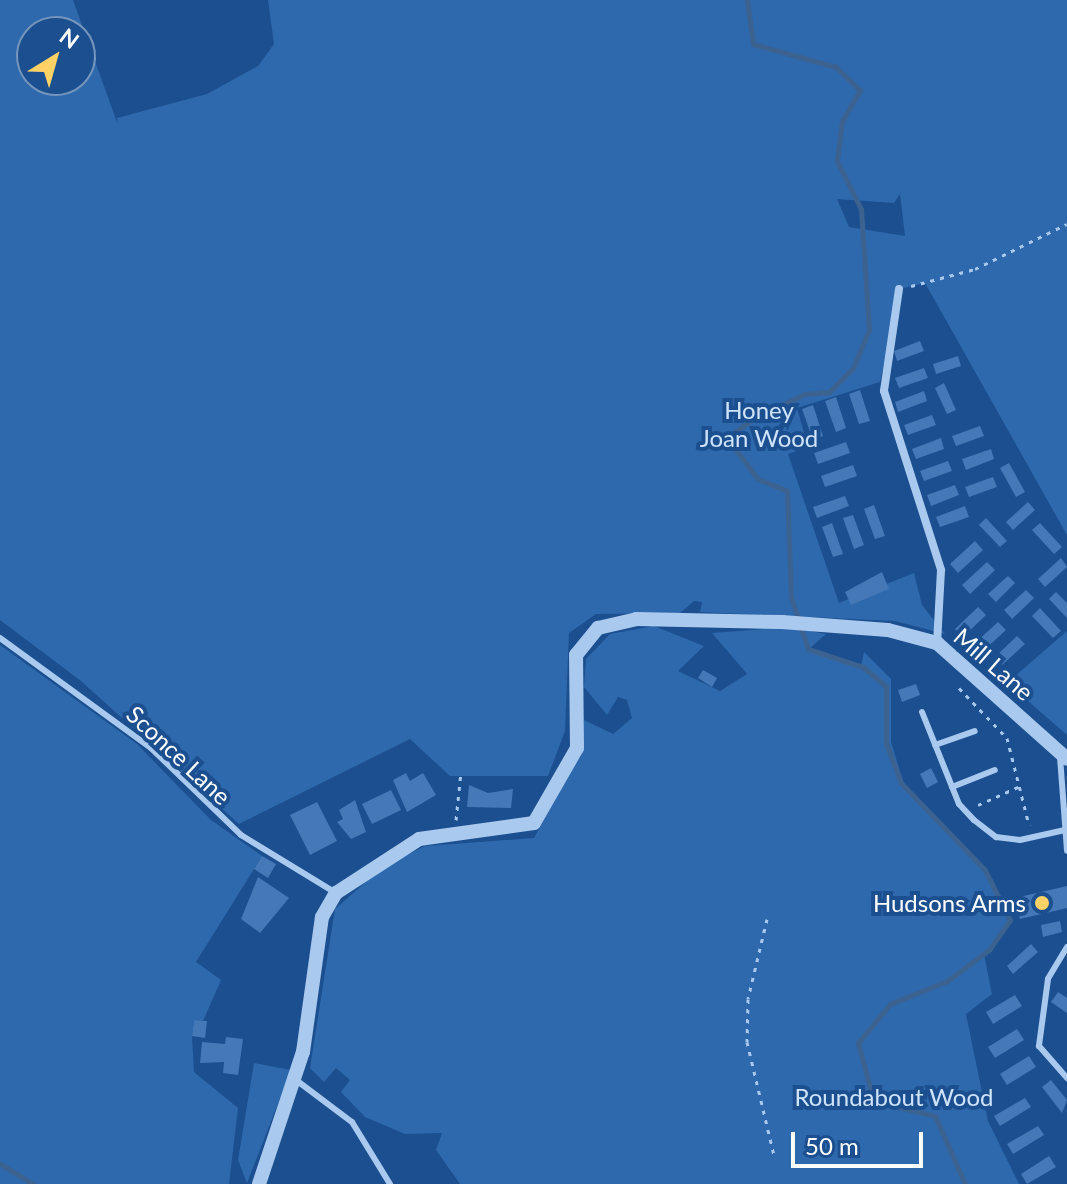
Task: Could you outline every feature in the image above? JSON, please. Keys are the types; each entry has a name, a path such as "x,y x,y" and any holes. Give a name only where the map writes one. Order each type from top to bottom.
{"street":[{"path":"899,289 884,391 941,570 937,643"},
{"name":"Mill Lane","path":"336,893 395,850 454,831 513,831 548,808 577,748 576,655 598,628 636,619 782,622 830,631 888,630 937,643 1064,756"},
{"path":"259,1184 296,1080 322,917 336,893"}],"lane":[{"name":"Sconce Lane","path":"0,638 151,748 241,835 336,893"},
{"path":"922,712 952,787 966,811 996,837 1034,838 1065,830"},
{"path":"935,745 975,731"},
{"path":"1064,756 1067,851"},
{"path":"952,787 995,770"},
{"path":"1067,947 1048,979 1039,1046 1067,1078"},
{"path":"296,1080 352,1122 390,1184"}],"path":[{"path":"899,289 975,269 1067,224"},
{"path":"959,688 1007,738 1034,838"},
{"path":"454,831 461,772"},
{"path":"966,811 1018,787"},
{"path":"767,919 748,999 747,1042 774,1155"}],"green space":[{"name":"Honey Joan Wood","path":"0,0 73,0 79,16 16,16 16,96 96,96 96,64 118,125 117,118 207,94 258,66 274,44 268,0 1067,0 1067,535 925,283 900,289 880,382 797,408 808,447 788,454 839,603 914,573 922,605 945,634 895,621 700,612 702,602 694,601 680,613 596,614 569,633 565,731 548,776 450,776 410,739 239,824 81,681 0,620","holes":["900,194 905,236 849,227 837,199 894,203"]},
{"name":"Roundabout Wood","path":"654,626 704,646 678,671 720,691 747,674 712,633 789,627 826,634 809,649 861,666 864,652 891,679 891,742 906,791 985,870 1010,920 984,954 992,994 966,1014 988,1121 1019,1184 460,1184 436,1150 442,1133 405,1134 365,1117 341,1092 350,1080 336,1068 324,1082 310,1068 335,909 384,866 425,846 534,838 582,751 584,720 613,734 632,718 627,700 618,697 607,715 584,687 586,659 610,634"},
{"path":"1067,631 1067,735 1007,683"},
{"path":"0,645 137,744 211,820 262,856 196,962 221,980 203,1021 194,1020 192,1036 194,1072 238,1108 229,1184 0,1184"},
{"path":"254,1063 291,1070 247,1183 238,1160"}],"building":[{"path":"920,341 924,351 897,361 894,351"},
{"path":"958,356 961,366 936,374 933,364"},
{"path":"924,368 928,378 899,388 895,378"},
{"path":"944,383 956,410 947,414 935,388"},
{"path":"860,390 870,421 859,424 849,394"},
{"path":"924,391 927,401 898,412 895,402"},
{"path":"836,397 846,428 836,432 825,401"},
{"path":"813,405 823,436 813,440 802,409"},
{"path":"932,415 936,425 908,435 904,425"},
{"path":"980,426 984,436 956,446 952,436"},
{"path":"941,438 944,449 916,459 912,449"},
{"path":"846,442 850,453 818,464 814,453"},
{"path":"991,449 994,459 966,470 962,459"},
{"path":"948,461 952,471 924,481 920,471"},
{"path":"1009,463 1025,492 1016,497 1000,468"},
{"path":"853,465 857,476 825,487 821,476"},
{"path":"993,477 997,487 969,497 965,487"},
{"path":"955,485 959,495 931,506 927,495"},
{"path":"845,496 849,506 817,518 813,507"},
{"path":"1028,502 1035,510 1013,530 1006,522"},
{"path":"874,505 885,536 875,539 864,509"},
{"path":"965,506 969,517 940,527 936,517"},
{"path":"853,515 864,545 854,549 843,518"},
{"path":"986,518 1007,541 1000,547 979,525"},
{"path":"832,523 843,554 833,557 822,527"},
{"path":"1040,523 1062,547 1054,554 1032,530"},
{"path":"975,541 983,550 958,573 950,564"},
{"path":"1061,558 1067,567 1045,587 1038,579"},
{"path":"987,562 995,570 970,594 962,585"},
{"path":"882,572 889,589 851,605 845,592"},
{"path":"1008,576 1015,583 996,602 988,594"},
{"path":"1026,590 1034,598 1012,619 1004,610"},
{"path":"1056,592 1067,603 1067,618 1049,599"},
{"path":"978,607 986,615 963,637 955,629"},
{"path":"1040,608 1061,631 1053,638 1032,616"},
{"path":"998,622 1006,630 982,652 975,643"},
{"path":"1017,636 1025,644 1002,665 995,657"},
{"path":"703,670 717,678 712,687 698,678"},
{"path":"916,684 920,695 902,702 898,690"},
{"path":"931,768 938,782 927,788 920,774"},
{"path":"406,773 410,781 423,773 436,795 407,812 393,780"},
{"path":"469,785 488,793 513,789 511,808 467,807"},
{"path":"391,790 401,810 372,824 362,804"},
{"path":"355,800 366,832 351,839 337,822 343,819 339,810"},
{"path":"317,802 337,841 310,855 290,815"},
{"path":"262,856 276,864 268,878 254,869"},
{"path":"258,877 289,898 260,933 241,919"},
{"name":"Hudsons Arms","path":"1067,886 1067,908 1020,919 1015,898"},
{"path":"1060,921 1062,932 1043,937 1041,925"},
{"path":"1031,944 1038,952 1013,974 1007,966"},
{"path":"1058,992 1067,998 1067,1013 1051,1002"},
{"path":"1015,995 1022,1006 993,1024 986,1012"},
{"path":"194,1020 207,1021 205,1038 192,1036"},
{"path":"1017,1029 1024,1040 995,1058 988,1047"},
{"path":"226,1037 243,1039 238,1075 223,1073 224,1062 200,1063 202,1042 225,1044"},
{"path":"1029,1056 1036,1067 1007,1085 1000,1074"},
{"path":"1051,1080 1067,1100 1062,1113 1042,1087"},
{"path":"1025,1098 1031,1107 1000,1126 994,1116"},
{"path":"1038,1126 1044,1135 1013,1154 1007,1144"},
{"path":"1049,1156 1056,1167 1027,1184 1021,1174"}],"waterway":[{"path":"747,0 753,44 836,67 860,90 842,121 837,161 861,209 869,330 853,368 829,392 805,394 757,416 731,435 733,446 758,479 787,491 791,597 808,649 863,667 886,686 886,743 901,783 985,870 1010,920 990,949 947,981 890,1004 858,1043 871,1091 882,1103 935,1116 965,1184"},
{"path":"0,1164 33,1184"}],"place":[{"name":"Hudsons Arms","path":"1042,903"}]}
